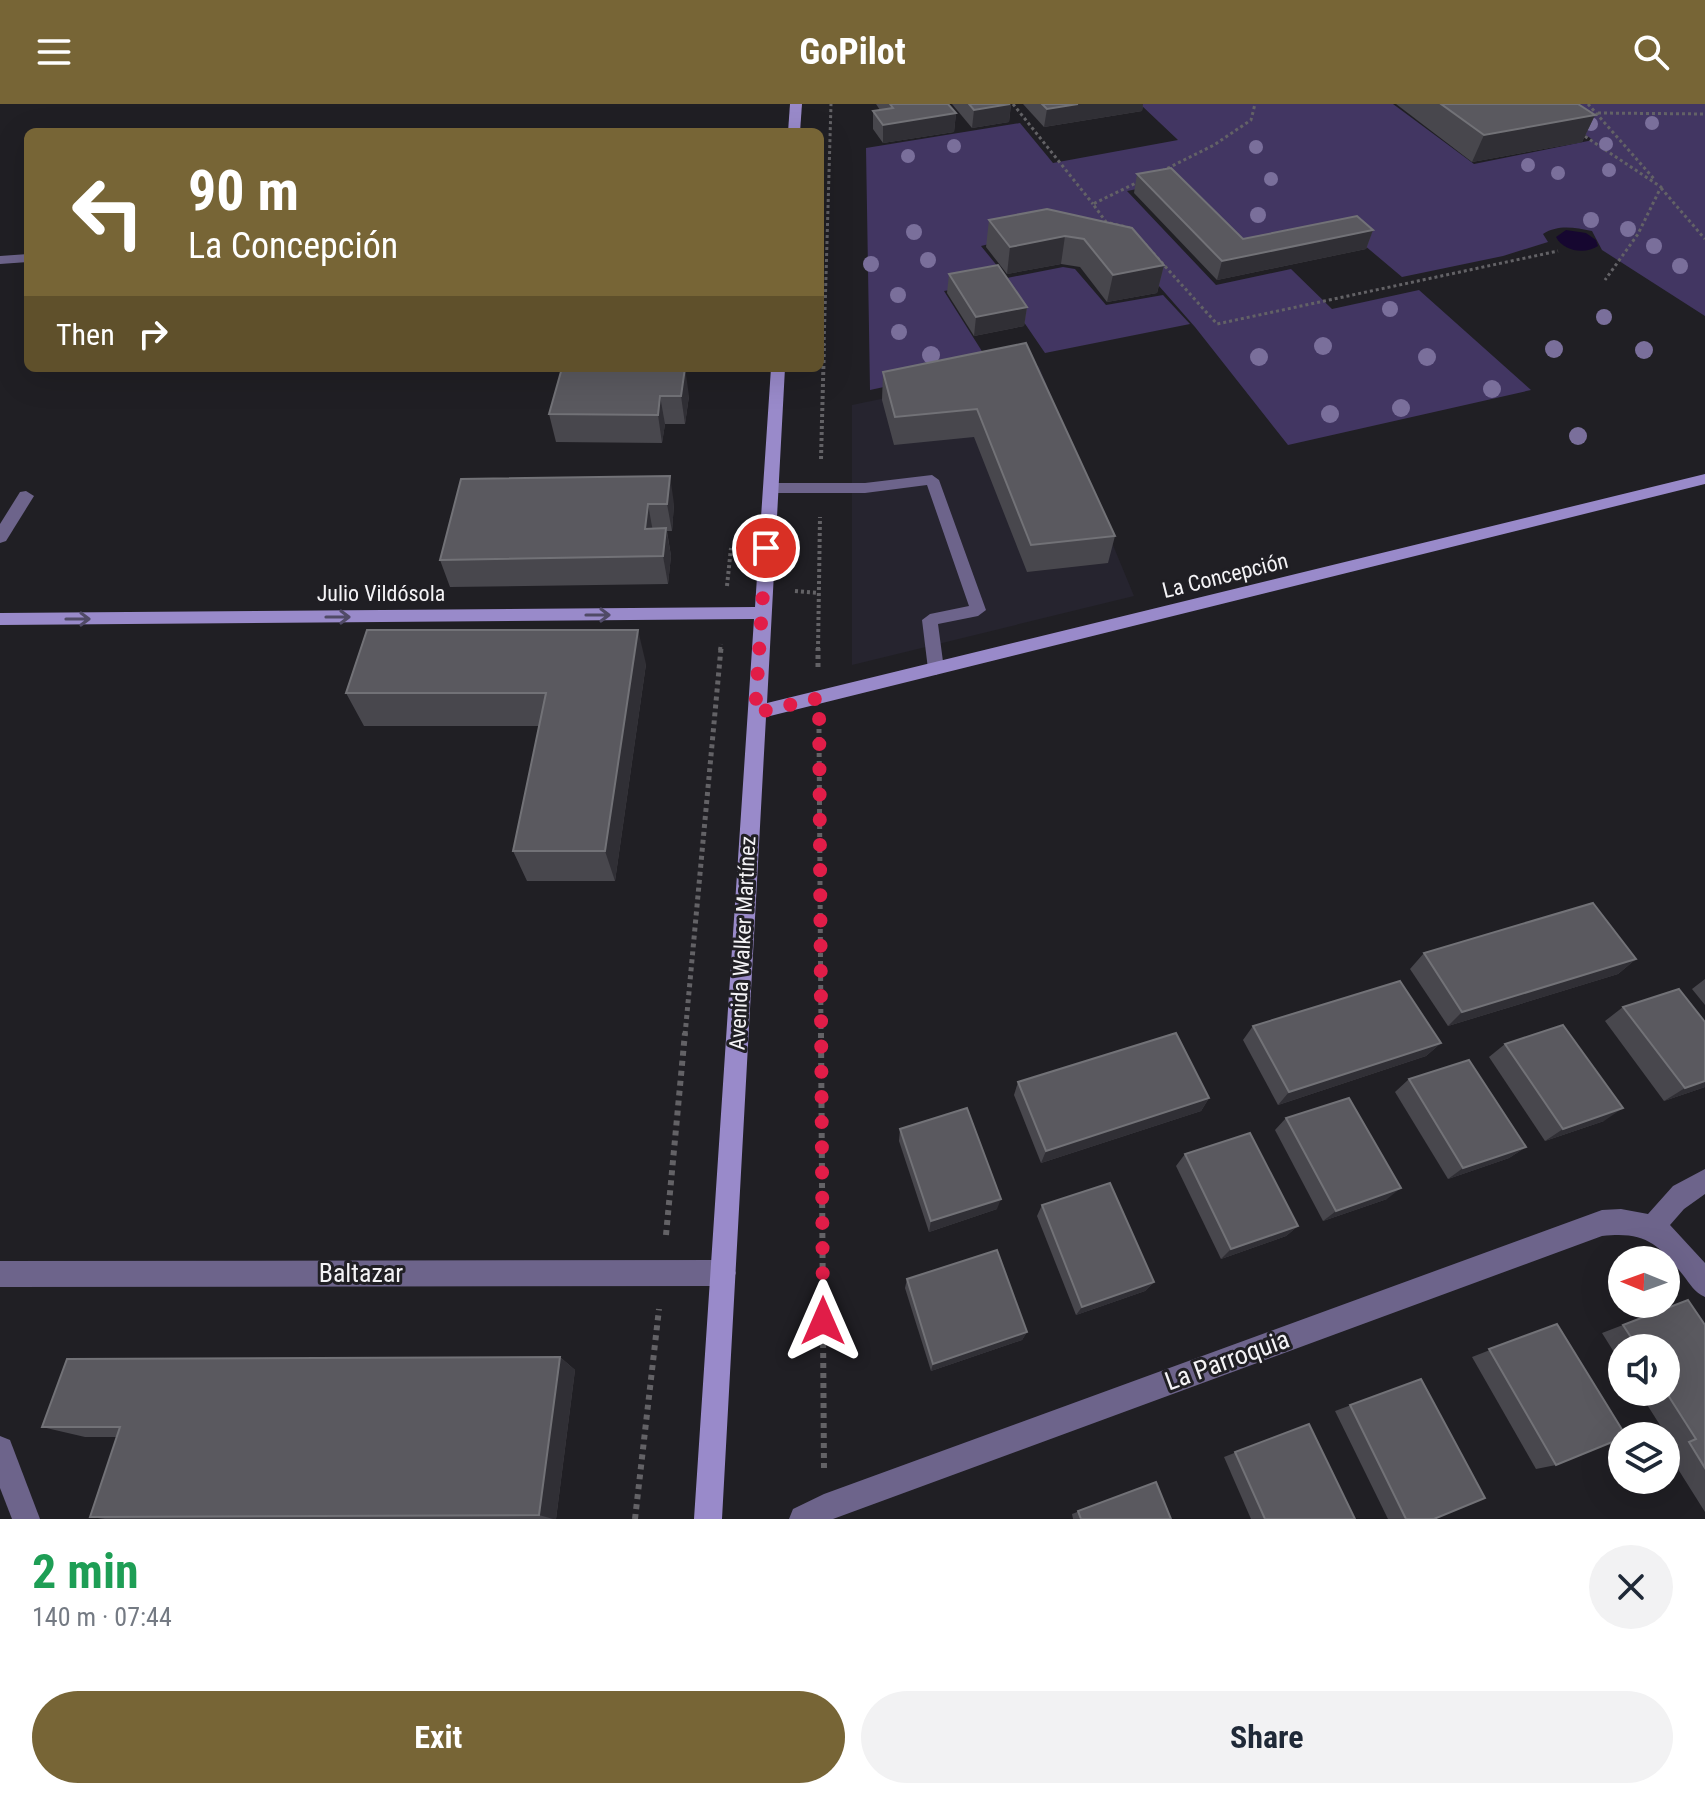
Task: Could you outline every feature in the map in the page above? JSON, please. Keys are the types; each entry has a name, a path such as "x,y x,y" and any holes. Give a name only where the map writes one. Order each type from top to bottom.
{"street":[{"path":"794,128 796,104"},
{"path":"0,260 24,258"},
{"name":"Avenida Walker Martínez","path":"708,1519 778,372"},
{"name":"La Concepción","path":"755,713 1705,479"},
{"path":"0,537 26,496"},
{"name":"Julio Vildósola","path":"0,619 762,613"},
{"path":"1705,1181 1688,1188 1653,1228 1673,1242 1705,1284"},
{"name":"La Parroquia","path":"814,1514 1602,1223 1619,1220 1653,1228"},
{"name":"Baltazar","path":"0,1274 723,1273"},
{"path":"0,1450 26,1519"}],"lane":[{"path":"770,488 865,488 932,480 978,610 930,620 936,669"}],"path":[{"path":"814,1514 818,593 831,104"},
{"path":"1013,104 1106,222 1131,228"},
{"path":"1157,173 1214,145 1251,120 1255,104"},
{"path":"1588,104 1705,239"},
{"path":"1598,113 1705,114"},
{"path":"1573,129 1661,187"},
{"path":"1093,204 1142,180"},
{"path":"1605,280 1638,234 1661,187"},
{"path":"1141,239 1217,324 1558,251"},
{"path":"635,1519 663,1272 732,539"}],"shaded area":[{"path":"1140,104 1393,104 1474,164 1593,140 1541,104 1705,104 1705,316 1602,250 1592,231 1555,229 1543,234 1548,242 1503,256 1402,277 1351,234 1239,254 1167,183 1127,191 1216,285 1291,269 1332,309 1419,290 1531,390 1288,445 1195,327 1130,253 1041,231 981,246 1007,278 1063,267 1075,269 1106,305 1163,295 1190,324 1045,353 996,281 944,291 990,364 870,390 866,148 1020,123 1053,163 1178,140"},
{"path":"1566,230 1586,233 1596,240 1598,246 1581,251 1564,246 1556,237"},
{"path":"1039,366 1134,596 852,665 852,405"}],"building":[{"path":"890,104 948,104 956,113 883,125 873,111 893,108"},
{"path":"969,104 1010,104 974,110"},
{"path":"1042,104 1078,104 1047,109"},
{"path":"1441,104 1578,104 1595,115 1484,135"},
{"path":"1171,168 1243,239 1357,216 1373,230 1222,261 1137,174"},
{"path":"1047,209 1132,228 1164,265 1113,275 1084,239 1065,236 1010,247 989,220"},
{"path":"998,265 1027,307 976,317 949,274"},
{"path":"1026,343 1115,536 1031,545 977,409 895,417 883,372"},
{"path":"561,372 684,372 681,396 660,396 658,415 549,414"},
{"path":"670,476 667,504 648,504 645,529 666,528 663,556 440,560 461,479"},
{"path":"367,630 638,630 605,851 513,851 546,693 346,693"},
{"path":"1593,903 1636,959 1462,1012 1424,953"},
{"path":"1400,981 1441,1043 1289,1092 1253,1026"},
{"path":"1679,989 1705,1022 1705,1081 1685,1088 1623,1007"},
{"path":"1563,1025 1623,1108 1563,1129 1505,1044"},
{"path":"1176,1033 1209,1098 1046,1151 1018,1082"},
{"path":"1469,1060 1526,1147 1463,1168 1409,1079"},
{"path":"1349,1098 1401,1188 1336,1211 1286,1118"},
{"path":"967,1108 1001,1199 931,1221 900,1129"},
{"path":"1250,1133 1298,1226 1231,1249 1185,1154"},
{"path":"1110,1183 1154,1282 1082,1307 1042,1205"},
{"path":"997,1250 1027,1332 933,1364 907,1279"},
{"path":"1688,1300 1705,1325 1705,1468 1689,1442 1696,1439 1675,1406 1680,1406 1680,1334 1629,1334 1623,1325 1641,1318 1680,1318 1680,1303"},
{"path":"1557,1324 1617,1422 1608,1422 1608,1444 1556,1465 1489,1349"},
{"path":"560,1357 539,1515 90,1517 120,1427 42,1427 67,1359"},
{"path":"1421,1379 1485,1498 1434,1519 1406,1519 1350,1405"},
{"path":"1309,1424 1355,1519 1265,1519 1235,1452"},
{"path":"1156,1482 1171,1519 1081,1519 1078,1511"}],"route":[{"path":"766,548 755,713 819,698 823,1321"}]}
